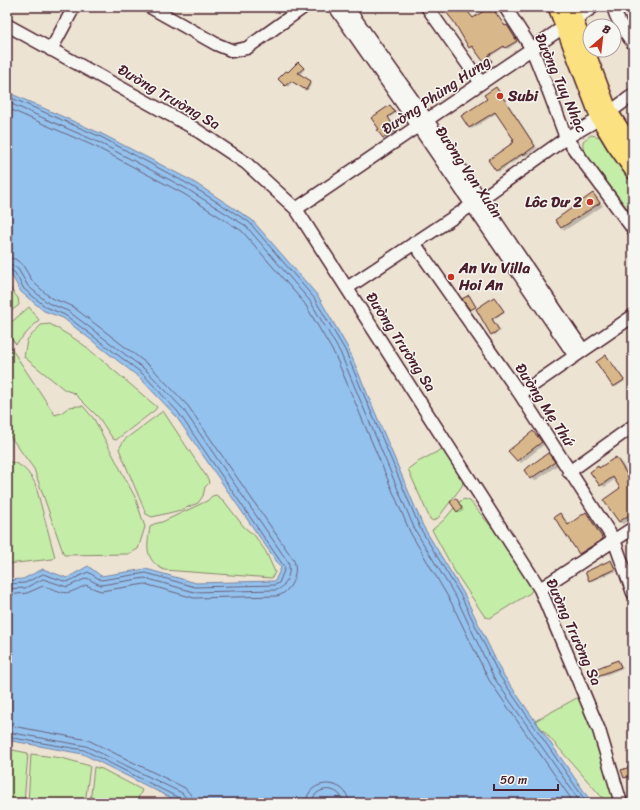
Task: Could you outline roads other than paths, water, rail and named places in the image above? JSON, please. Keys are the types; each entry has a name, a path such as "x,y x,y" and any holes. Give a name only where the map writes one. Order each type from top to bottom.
{"main road":[{"path":"556,7 569,18 605,115 614,144 633,171"},
{"path":"605,115 633,147"}],"street":[{"path":"51,50 74,7"},
{"path":"152,8 216,44 233,51 247,48 304,7"},
{"name":"Đường Vạn Xuân","path":"335,7 422,123"},
{"name":"Đường Vạn Xuân","path":"347,7 422,123 579,353"},
{"path":"427,7 481,83"},
{"name":"Đường Tuy Nhạc","path":"505,7 532,49 566,138 633,228"},
{"name":"Đường Phùng Hưng","path":"296,209 532,49 569,18 593,7"},
{"path":"613,7 618,20 633,43"},
{"name":"Đường Trường Sa","path":"7,25 192,127 246,163 296,209 540,589 599,730 621,803"},
{"path":"347,288 476,202 566,138 605,115 633,95"},
{"name":"Đường Mẹ Thứ","path":"414,242 520,394 614,540 633,593"},
{"path":"520,394 633,316"},
{"path":"569,472 633,426"},
{"path":"540,589 633,528"}],"water":[{"path":"7,92 102,134 192,181 252,220 318,296 348,348 423,526 464,594 502,673 592,803 337,803 326,798 319,803 181,803 83,754 7,740 7,580 23,579 43,569 67,578 88,566 101,576 146,569 196,583 275,581 281,568 175,415 140,378 63,318 44,311 21,292 12,276 7,272"}],"place":[{"name":"Subi","path":"500,96"},
{"name":"Lôc Dư 2","path":"590,202"},
{"name":"An Vu Villa Hoi An","path":"451,277"}]}
